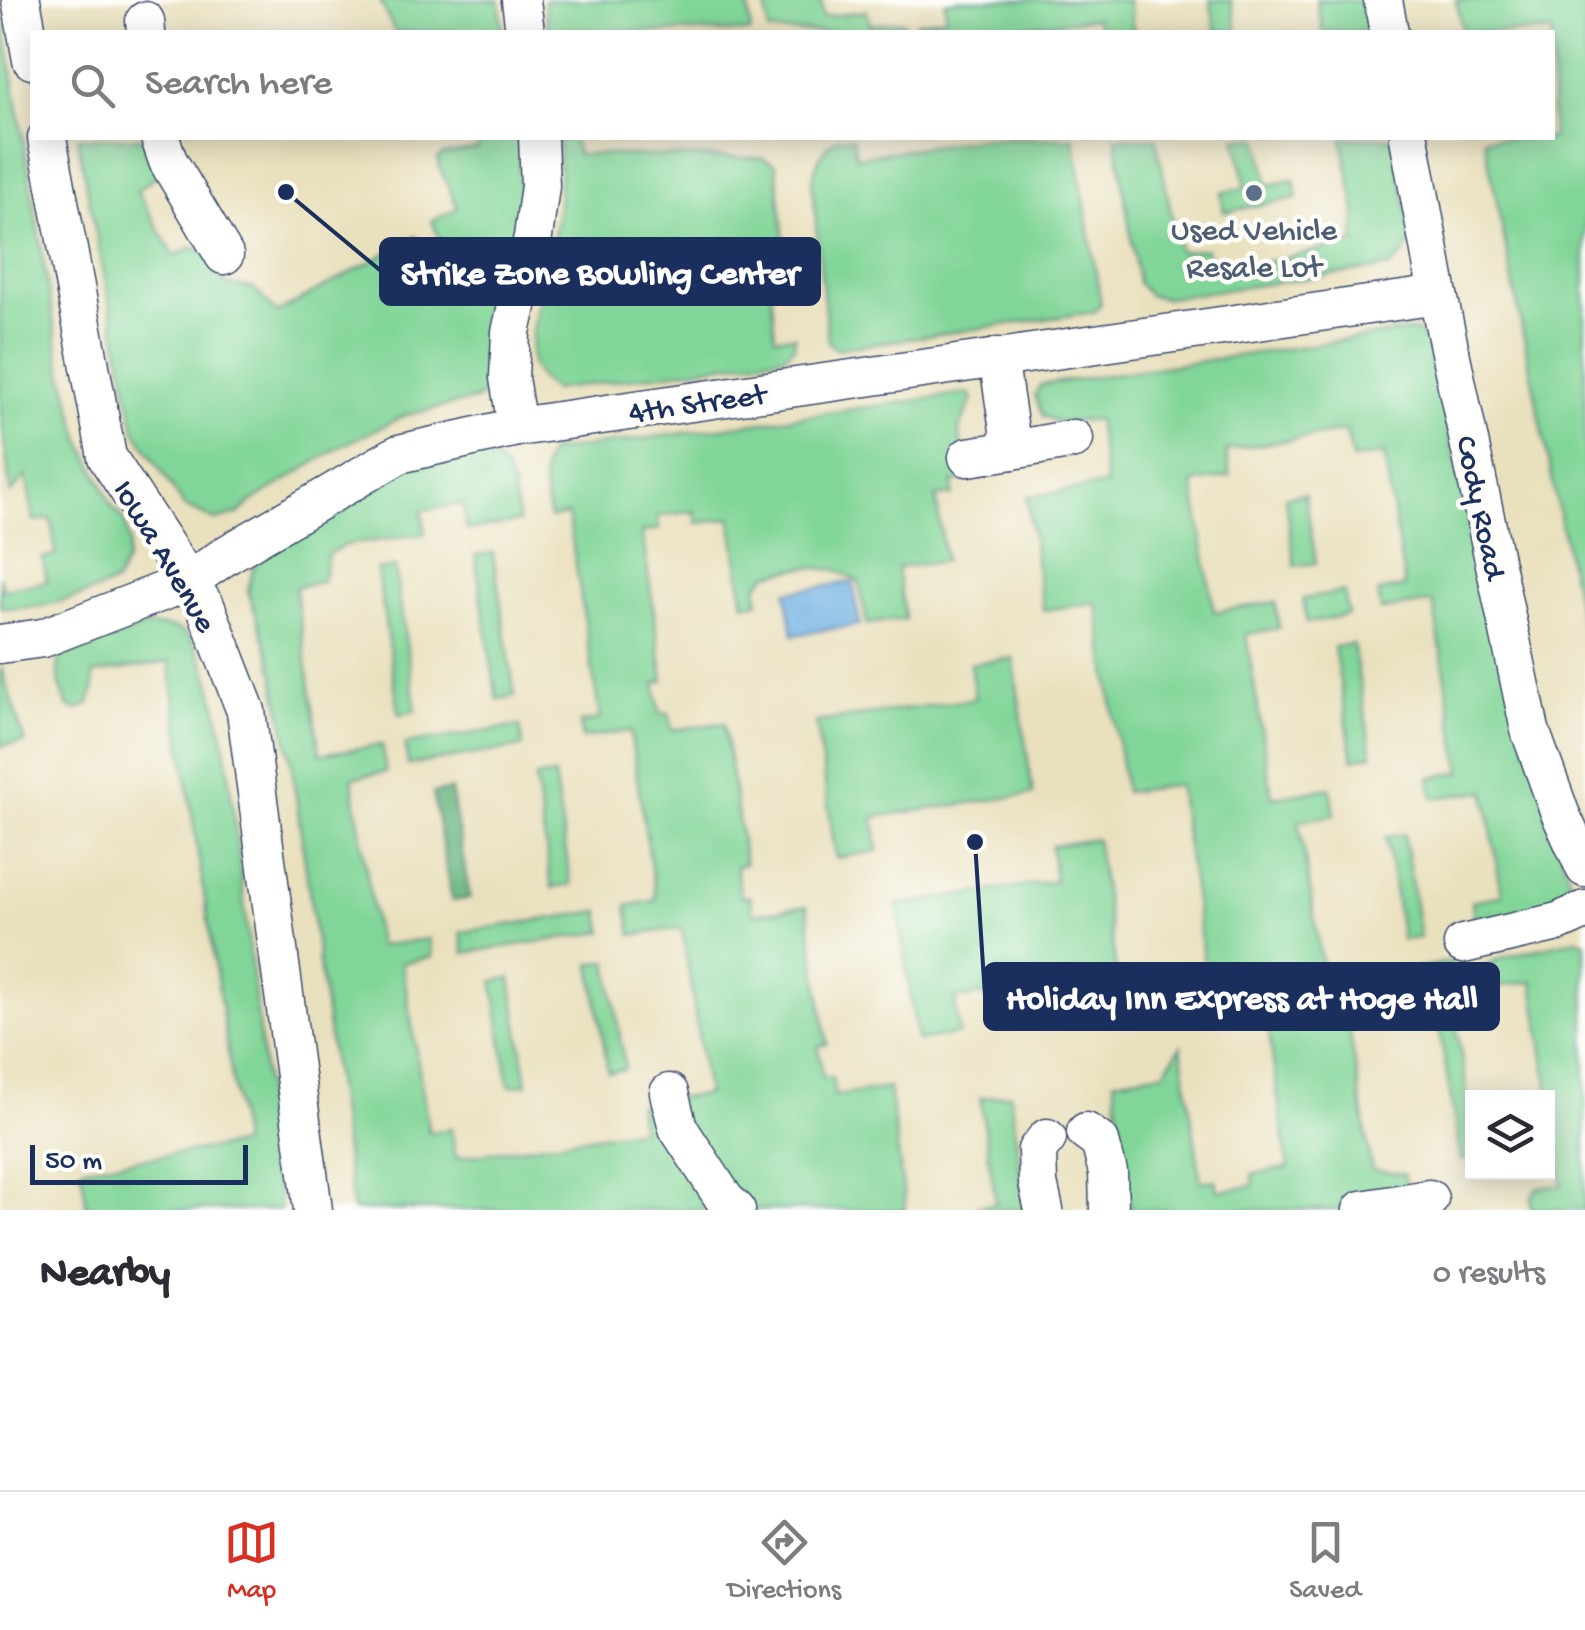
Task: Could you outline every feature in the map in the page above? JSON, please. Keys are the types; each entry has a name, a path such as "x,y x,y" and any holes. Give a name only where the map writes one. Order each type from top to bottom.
{"street":[{"path":"21,0 30,49"},
{"path":"521,0 525,30"},
{"path":"1383,0 1390,30"},
{"name":"Iowa Avenue","path":"47,140 108,457 206,608 246,711 313,1210"},
{"path":"161,140 168,161 224,256"},
{"path":"517,427 509,378 512,332 534,237 540,186 538,140"},
{"name":"Cody Road","path":"1409,140 1530,730 1572,807 1585,868"},
{"name":"4th Street","path":"0,644 42,638 187,582 400,454 517,427 1438,294"},
{"path":"998,357 1012,450"},
{"path":"968,456 1074,439"},
{"path":"1462,944 1558,922 1585,910"},
{"path":"669,1093 678,1128 725,1200 736,1210"},
{"path":"1086,1132 1100,1142 1108,1172 1110,1210"},
{"path":"1044,1210 1037,1150 1047,1138"},
{"path":"1362,1210 1429,1199"}],"green space":[{"path":"0,0 60,360 80,438 112,506 124,520 129,543 126,562 115,583 59,602 14,608 0,607 0,577 2,589 47,582 43,558 56,555 51,519 34,521 26,476 11,493 0,411"},
{"path":"380,0 499,0 503,30 394,30"},
{"path":"544,0 748,0 751,30 548,30"},
{"path":"765,0 821,0 823,17 867,11 870,25 903,21 905,30 769,30"},
{"path":"1128,0 1134,30 1099,30 1096,18 1000,30 917,30 916,23 946,17 945,2"},
{"path":"1210,0 1231,0 1237,30 1216,30"},
{"path":"1316,0 1365,0 1371,30 1323,30"},
{"path":"1456,0 1585,0 1585,644 1484,140 1555,140 1555,30 1463,30"},
{"path":"77,140 147,140 158,175 137,190 174,256 193,247 208,255 227,285 253,288 277,313 416,237 424,252 442,244 432,221 458,208 438,158 478,149 478,140 520,140 519,202 489,337 492,383 478,399 406,415 341,446 238,514 215,520 184,506 135,430"},
{"path":"574,140 577,154 762,158 776,165 789,290 771,289 775,337 795,336 794,347 784,356 553,390 536,373 531,354 556,223 558,141"},
{"path":"835,140 853,140 856,157 969,140 1074,140 1101,304 1094,312 836,349 828,342 812,183 826,147"},
{"path":"1116,140 1156,140 1179,252 1206,249 1214,274 1355,242 1356,212 1342,140 1393,140 1413,239 1390,267 1166,298 1149,295 1138,283"},
{"path":"1236,140 1259,140 1268,185 1294,180 1298,198 1224,212 1221,193 1246,187"},
{"path":"1406,331 1425,337 1507,669 1570,880 1564,897 1549,904 1474,920 1472,901 1502,895 1485,791 1433,798 1430,778 1461,772 1433,602 1381,610 1378,592 1405,587 1384,454 1352,459 1346,431 1226,450 1230,476 1193,483 1214,612 1275,602 1279,628 1246,634 1272,797 1330,788 1335,815 1299,821 1325,984 1373,977 1377,998 1345,1003 1372,1170 1404,1174 1411,1210 1131,1210 1114,1080 1164,1072 1181,1046 1201,1182 1216,1180 1218,1191 1253,1186 1252,1174 1288,1168 1260,969 1206,976 1178,785 1125,792 1097,603 1043,610 1027,497 1106,485 1097,419 1059,423 1042,415 1035,395 1040,385"},
{"path":"968,393 973,398 959,429 967,480 952,482 953,495 936,497 945,561 897,568 905,619 867,624 859,582 836,570 806,567 768,574 757,585 759,602 744,604 731,518 697,523 695,511 658,516 659,529 642,532 664,681 655,683 660,714 669,713 672,730 724,723 745,864 736,866 741,897 750,896 753,914 807,906 827,1044 818,1046 823,1078 832,1077 835,1096 889,1088 906,1210 353,1210 291,760 270,657 248,591 253,568 265,553 412,465 479,451 505,469 519,522 467,530 462,504 422,510 425,534 345,545 328,554 322,582 295,587 320,754 382,745 386,772 352,778 378,946 429,939 432,957 402,963 429,1132 451,1129 456,1158 641,1129 638,1105 707,1094 682,928 632,935 627,906 656,900 630,731 582,738 580,723 600,719 568,515 550,518 545,493 543,476 549,452"},
{"path":"1305,494 1316,563 1295,566 1285,497"},
{"path":"493,553 515,696 497,699 475,555"},
{"path":"395,567 416,711 399,714 377,570"},
{"path":"1344,592 1348,615 1307,623 1303,599"},
{"path":"146,626 175,629 193,642 217,710 227,758 280,1210 87,1210 81,1168 242,1144 169,662 93,674 89,704 78,710 68,707 59,682 60,656"},
{"path":"1353,644 1372,755 1353,759 1334,647"},
{"path":"1013,658 1033,794 874,817 878,851 836,858 816,722 975,699 970,664"},
{"path":"0,665 25,742 0,746"},
{"path":"520,726 523,747 408,765 405,744"},
{"path":"554,775 571,885 552,888 535,778"},
{"path":"451,790 470,898 452,901 433,793"},
{"path":"1404,834 1420,938 1402,940 1386,837"},
{"path":"1096,839 1117,976 955,999 959,1034 917,1041 897,905 1055,881 1051,846"},
{"path":"600,911 603,932 464,953 461,932"},
{"path":"1576,939 1585,942 1585,1210 1532,1210 1531,1198 1537,1188 1562,1185 1555,1136 1555,1090 1548,1090 1533,982 1482,988 1479,968 1501,958"},
{"path":"608,961 625,1069 608,1072 591,964"},
{"path":"1450,962 1454,986 1412,993 1407,970"},
{"path":"511,978 527,1084 509,1086 493,981"},
{"path":"1456,1024 1467,1090 1465,1159 1461,1160 1439,1027"},
{"path":"1010,1094 1026,1210 977,1210 976,1207 996,1203 980,1098"}],"water":[{"path":"853,582 860,625 793,635 786,592"}],"place":[{"name":"Strike Zone Bowling Center","path":"286,192"},
{"name":"Used Vehicle Resale Lot","path":"1254,193"},
{"name":"Holiday Inn Express at Hoge Hall","path":"975,842"}]}
